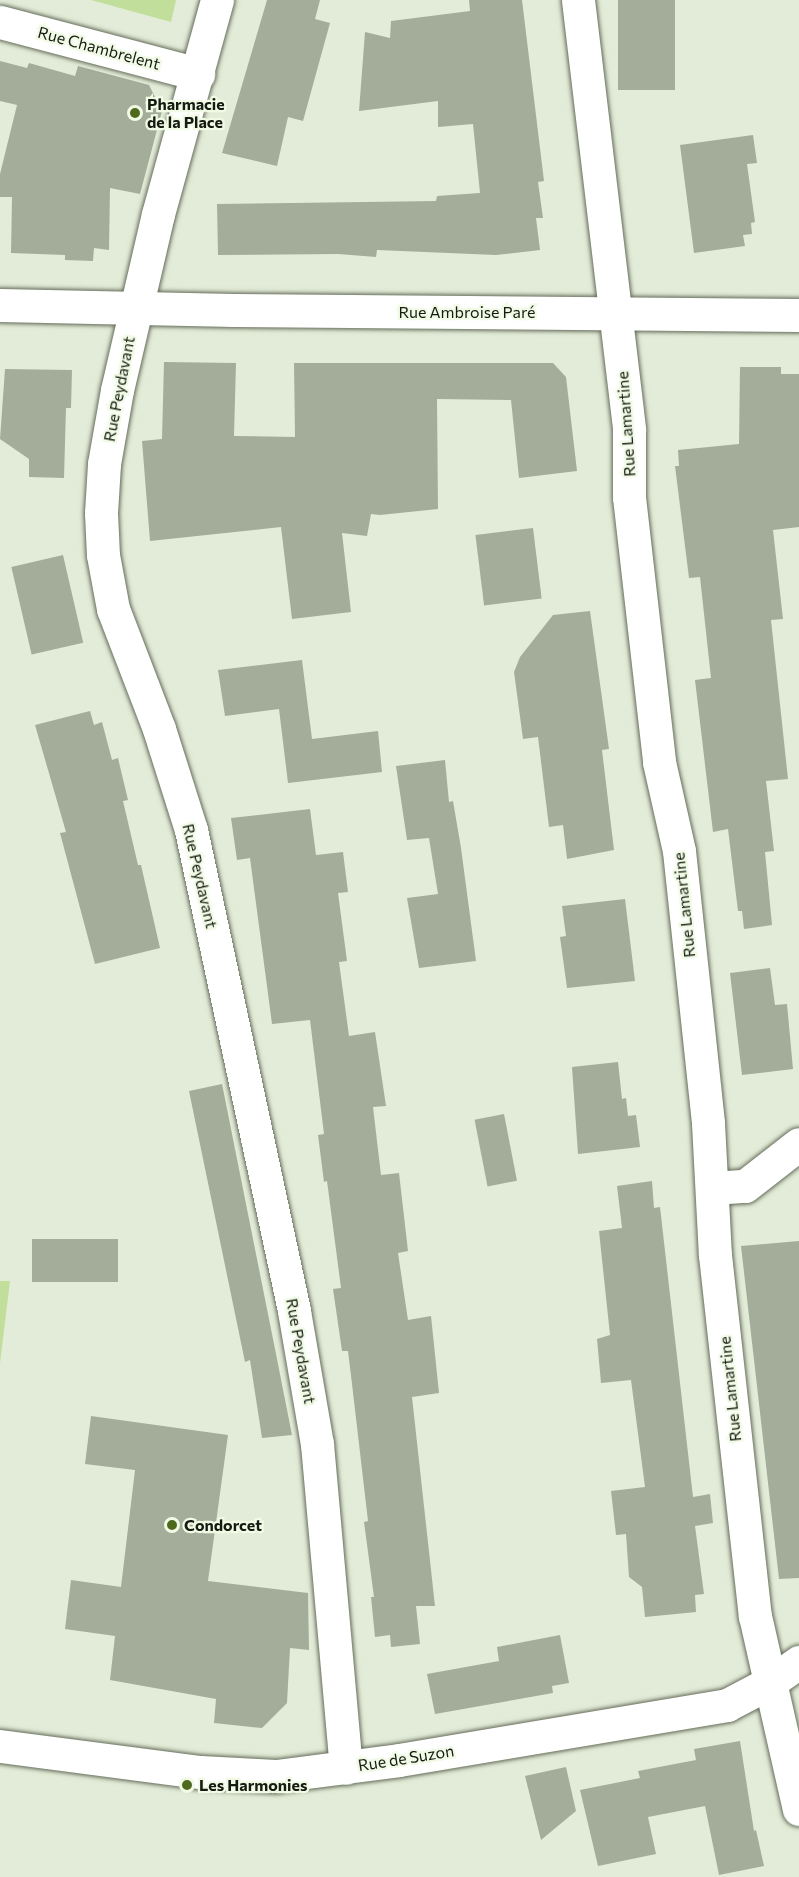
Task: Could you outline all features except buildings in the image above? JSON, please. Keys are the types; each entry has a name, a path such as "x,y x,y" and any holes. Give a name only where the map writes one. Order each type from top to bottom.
{"street":[{"name":"Rue Peydavant","path":"217,0 135,308 104,464 100,513 103,555 113,609 159,729 191,830 294,1311 317,1444 346,1768"},
{"name":"Rue Lamartine","path":"578,0 629,430 632,520 659,762 679,851 713,1188 716,1255 755,1616 799,1809"},
{"name":"Rue Chambrelent","path":"0,22 198,74"},
{"name":"Rue Ambroise Paré","path":"0,305 799,315"},
{"path":"713,1188 745,1186 799,1144"},
{"name":"Rue de Suzon","path":"0,1746 201,1772 276,1776 346,1768 727,1705 769,1683 799,1662"}],"green space":[{"path":"91,0 176,0 171,22"},
{"path":"0,1281 10,1281 0,1363"}],"place":[{"name":"Pharmacie de la Place","path":"135,113"},
{"name":"Condorcet","path":"172,1525"},
{"name":"Les Harmonies","path":"187,1785"}]}
